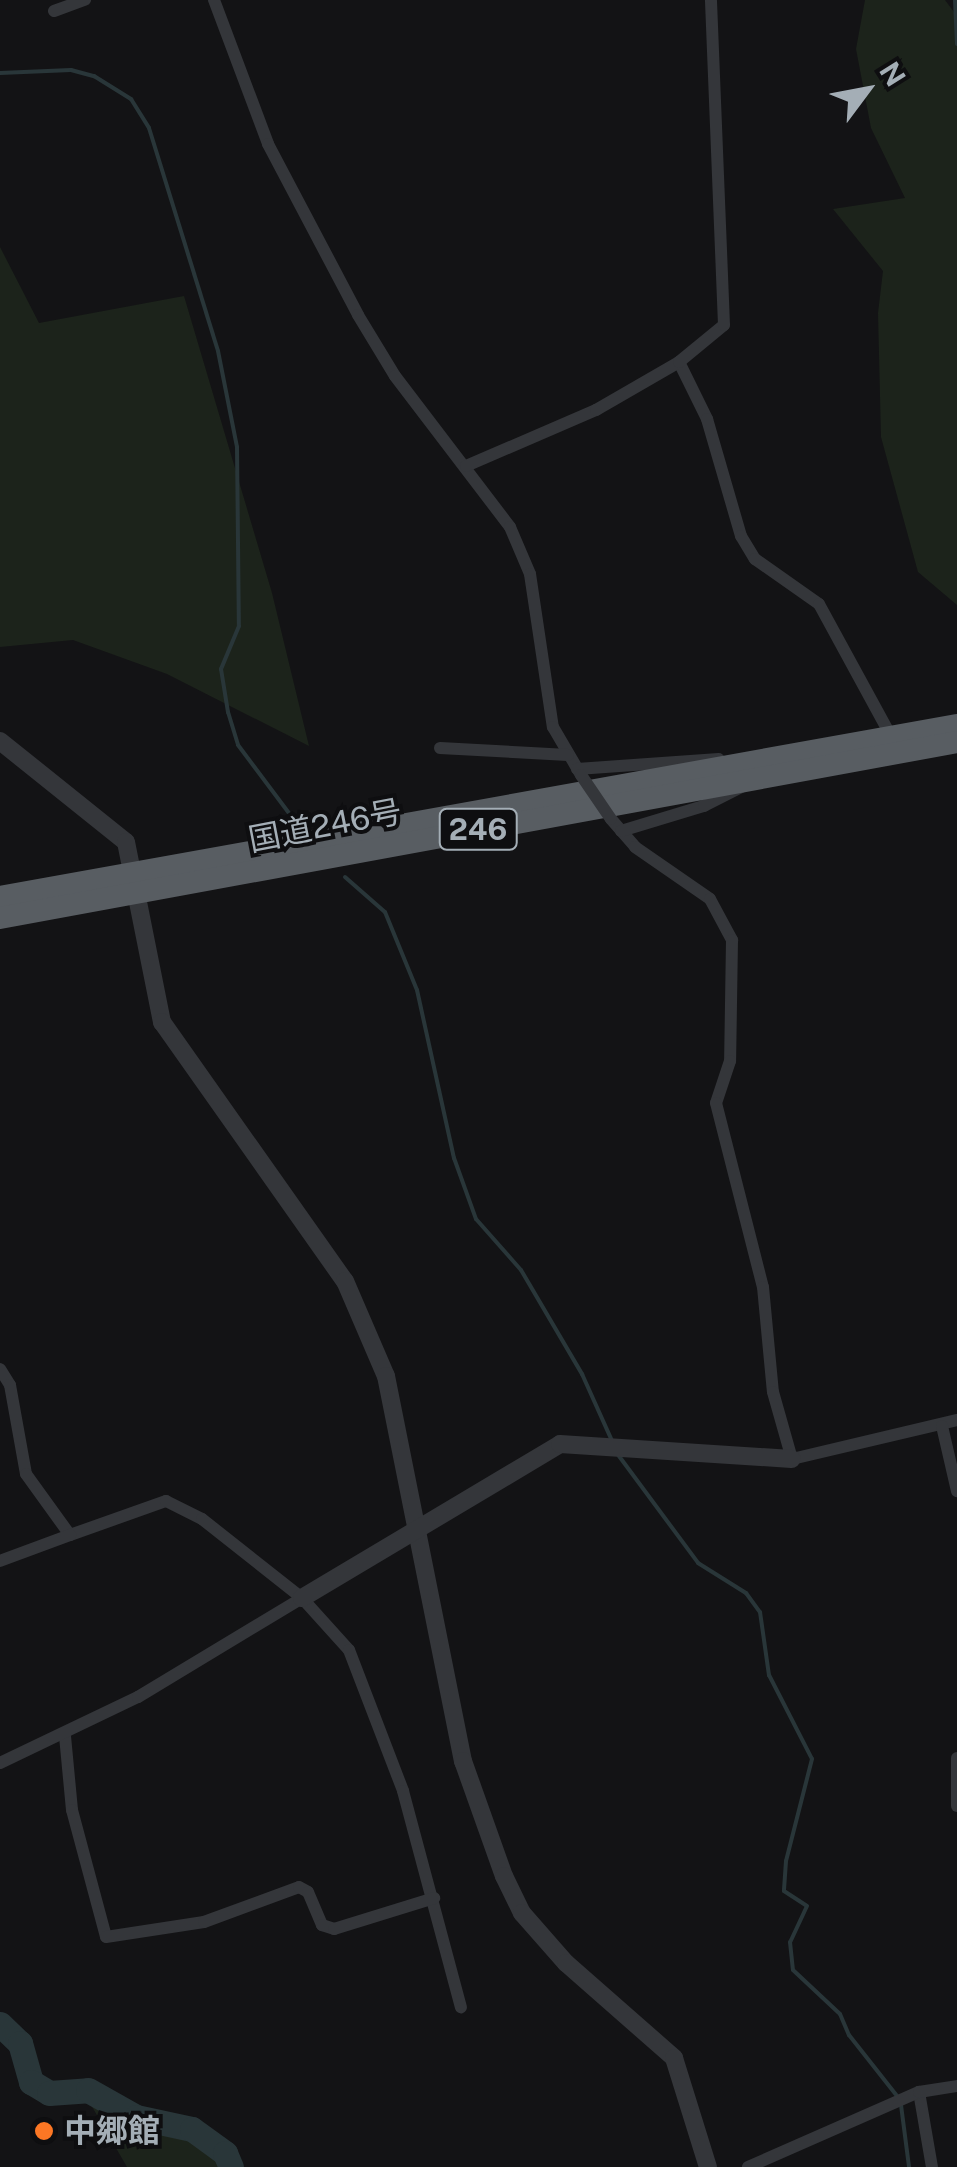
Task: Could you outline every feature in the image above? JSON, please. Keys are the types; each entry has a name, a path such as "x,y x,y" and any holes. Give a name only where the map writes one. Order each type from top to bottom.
{"highway":[{"name":"国道246号","path":"757,770 957,725"},
{"name":"国道246号","path":"0,896 138,880 757,770 957,742"},
{"name":"国道246号","path":"0,918 138,880"}],"street":[{"path":"54,11 85,0"},
{"path":"214,0 268,144 358,315 510,527 530,574 553,727 621,831 710,898 732,940 730,1060 716,1103 763,1287 773,1392 792,1459"},
{"path":"466,466 596,410 679,362 724,324 711,0"},
{"path":"679,362 707,420 741,536 755,558 819,604 892,738"},
{"path":"0,742 110,824 126,842 138,880 162,1022 322,1242 378,1353 422,1532 464,1761 504,1876 522,1912 566,1962 674,2058 708,2167"},
{"path":"440,748 568,754"},
{"path":"579,772 757,770"},
{"path":"621,831 736,794 757,770"},
{"path":"0,1369 10,1385 26,1474 70,1535"},
{"path":"0,1763 65,1736 422,1532 560,1444 792,1459 957,1420"},
{"path":"942,1426 957,1491"},
{"path":"0,1561 166,1501 202,1519 302,1598 349,1650 394,1764 434,1898 461,2008"},
{"path":"65,1736 72,1810 106,1937 204,1922 299,1887 308,1892 322,1925 334,1929 434,1898"},
{"path":"956,1797 957,1758"},
{"path":"748,2167 914,2094 957,2086"},
{"path":"914,2094 932,2167"}],"shaded area":[{"path":"865,0 945,0 957,16 957,605 918,572 881,437 878,313 883,271 833,209 905,198 871,128 856,49"},
{"path":"0,247 39,323 184,296 272,593 309,746 167,674 73,640 0,647"},
{"path":"87,2098 138,2126 205,2146 221,2167 127,2167"}],"waterway":[{"path":"955,0 957,44"},
{"path":"0,73 71,70 94,76 131,99 149,128 218,351 237,447 239,626 221,669 228,712 238,745 297,824"},
{"path":"345,877 385,912 417,990 454,1158 476,1219 521,1270 582,1374 613,1443"},
{"path":"616,1452 698,1563 746,1593 760,1612 769,1675 812,1759 786,1861 784,1891 807,1906 790,1942 793,1970 840,2014 849,2035 897,2096"},
{"path":"0,2024 20,2043 31,2082 49,2093 88,2090 136,2117 192,2129 225,2153 231,2167"},
{"path":"901,2105 909,2167"}],"place":[{"name":"中郷館","path":"44,2131"}]}
